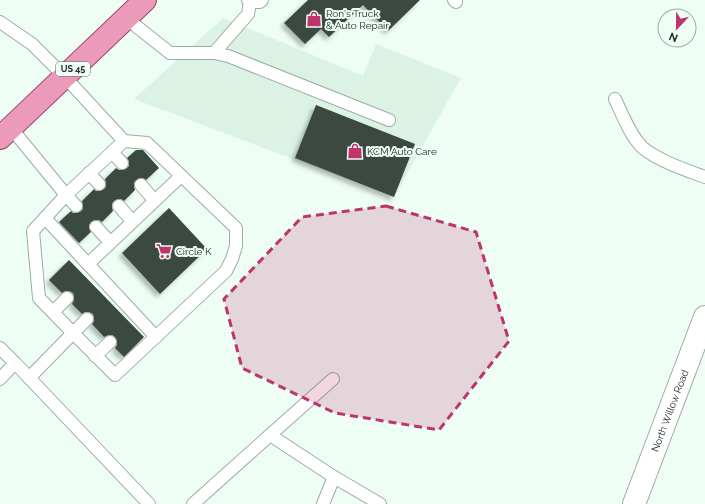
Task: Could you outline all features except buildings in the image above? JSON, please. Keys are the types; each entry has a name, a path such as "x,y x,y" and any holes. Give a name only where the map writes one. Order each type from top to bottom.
{"main road":[{"name":"US 45","path":"6,133 142,1"}],"street":[{"name":"North Willow Road","path":"634,504 705,317"}],"lane":[{"path":"214,53 248,14 253,1"},
{"path":"126,18 170,53 214,53 228,56 389,120"},
{"path":"0,22 32,44 65,77 124,141 147,143 236,228 236,246 226,271 115,375 39,298 33,231 66,195 124,141"},
{"path":"615,99 628,126 642,147 656,156 685,170 705,177"},
{"path":"6,133 76,206"},
{"path":"112,152 122,163"},
{"path":"89,173 99,184"},
{"path":"90,271 110,242 181,176"},
{"path":"141,185 154,200"},
{"path":"118,206 132,221"},
{"path":"45,218 111,296 134,320 156,337"},
{"path":"96,227 110,242"},
{"path":"53,312 67,298"},
{"path":"29,378 87,319"},
{"path":"95,356 110,342"},
{"path":"0,348 16,363 149,504"},
{"path":"0,379 16,363"},
{"path":"193,504 333,379"},
{"path":"270,435 334,477 380,504"},
{"path":"323,504 334,477"}],"highlighted area":[{"path":"386,206 476,232 509,341 439,430 335,413 242,368 224,299 302,217"}],"shaded area":[{"path":"223,18 363,76 376,44 461,78 394,197 134,99"}],"place":[{"name":"Ron's Truck & Auto Repair","path":"314,19"},
{"name":"KCM Auto Care","path":"355,151"},
{"name":"Circle K","path":"164,251"}]}
